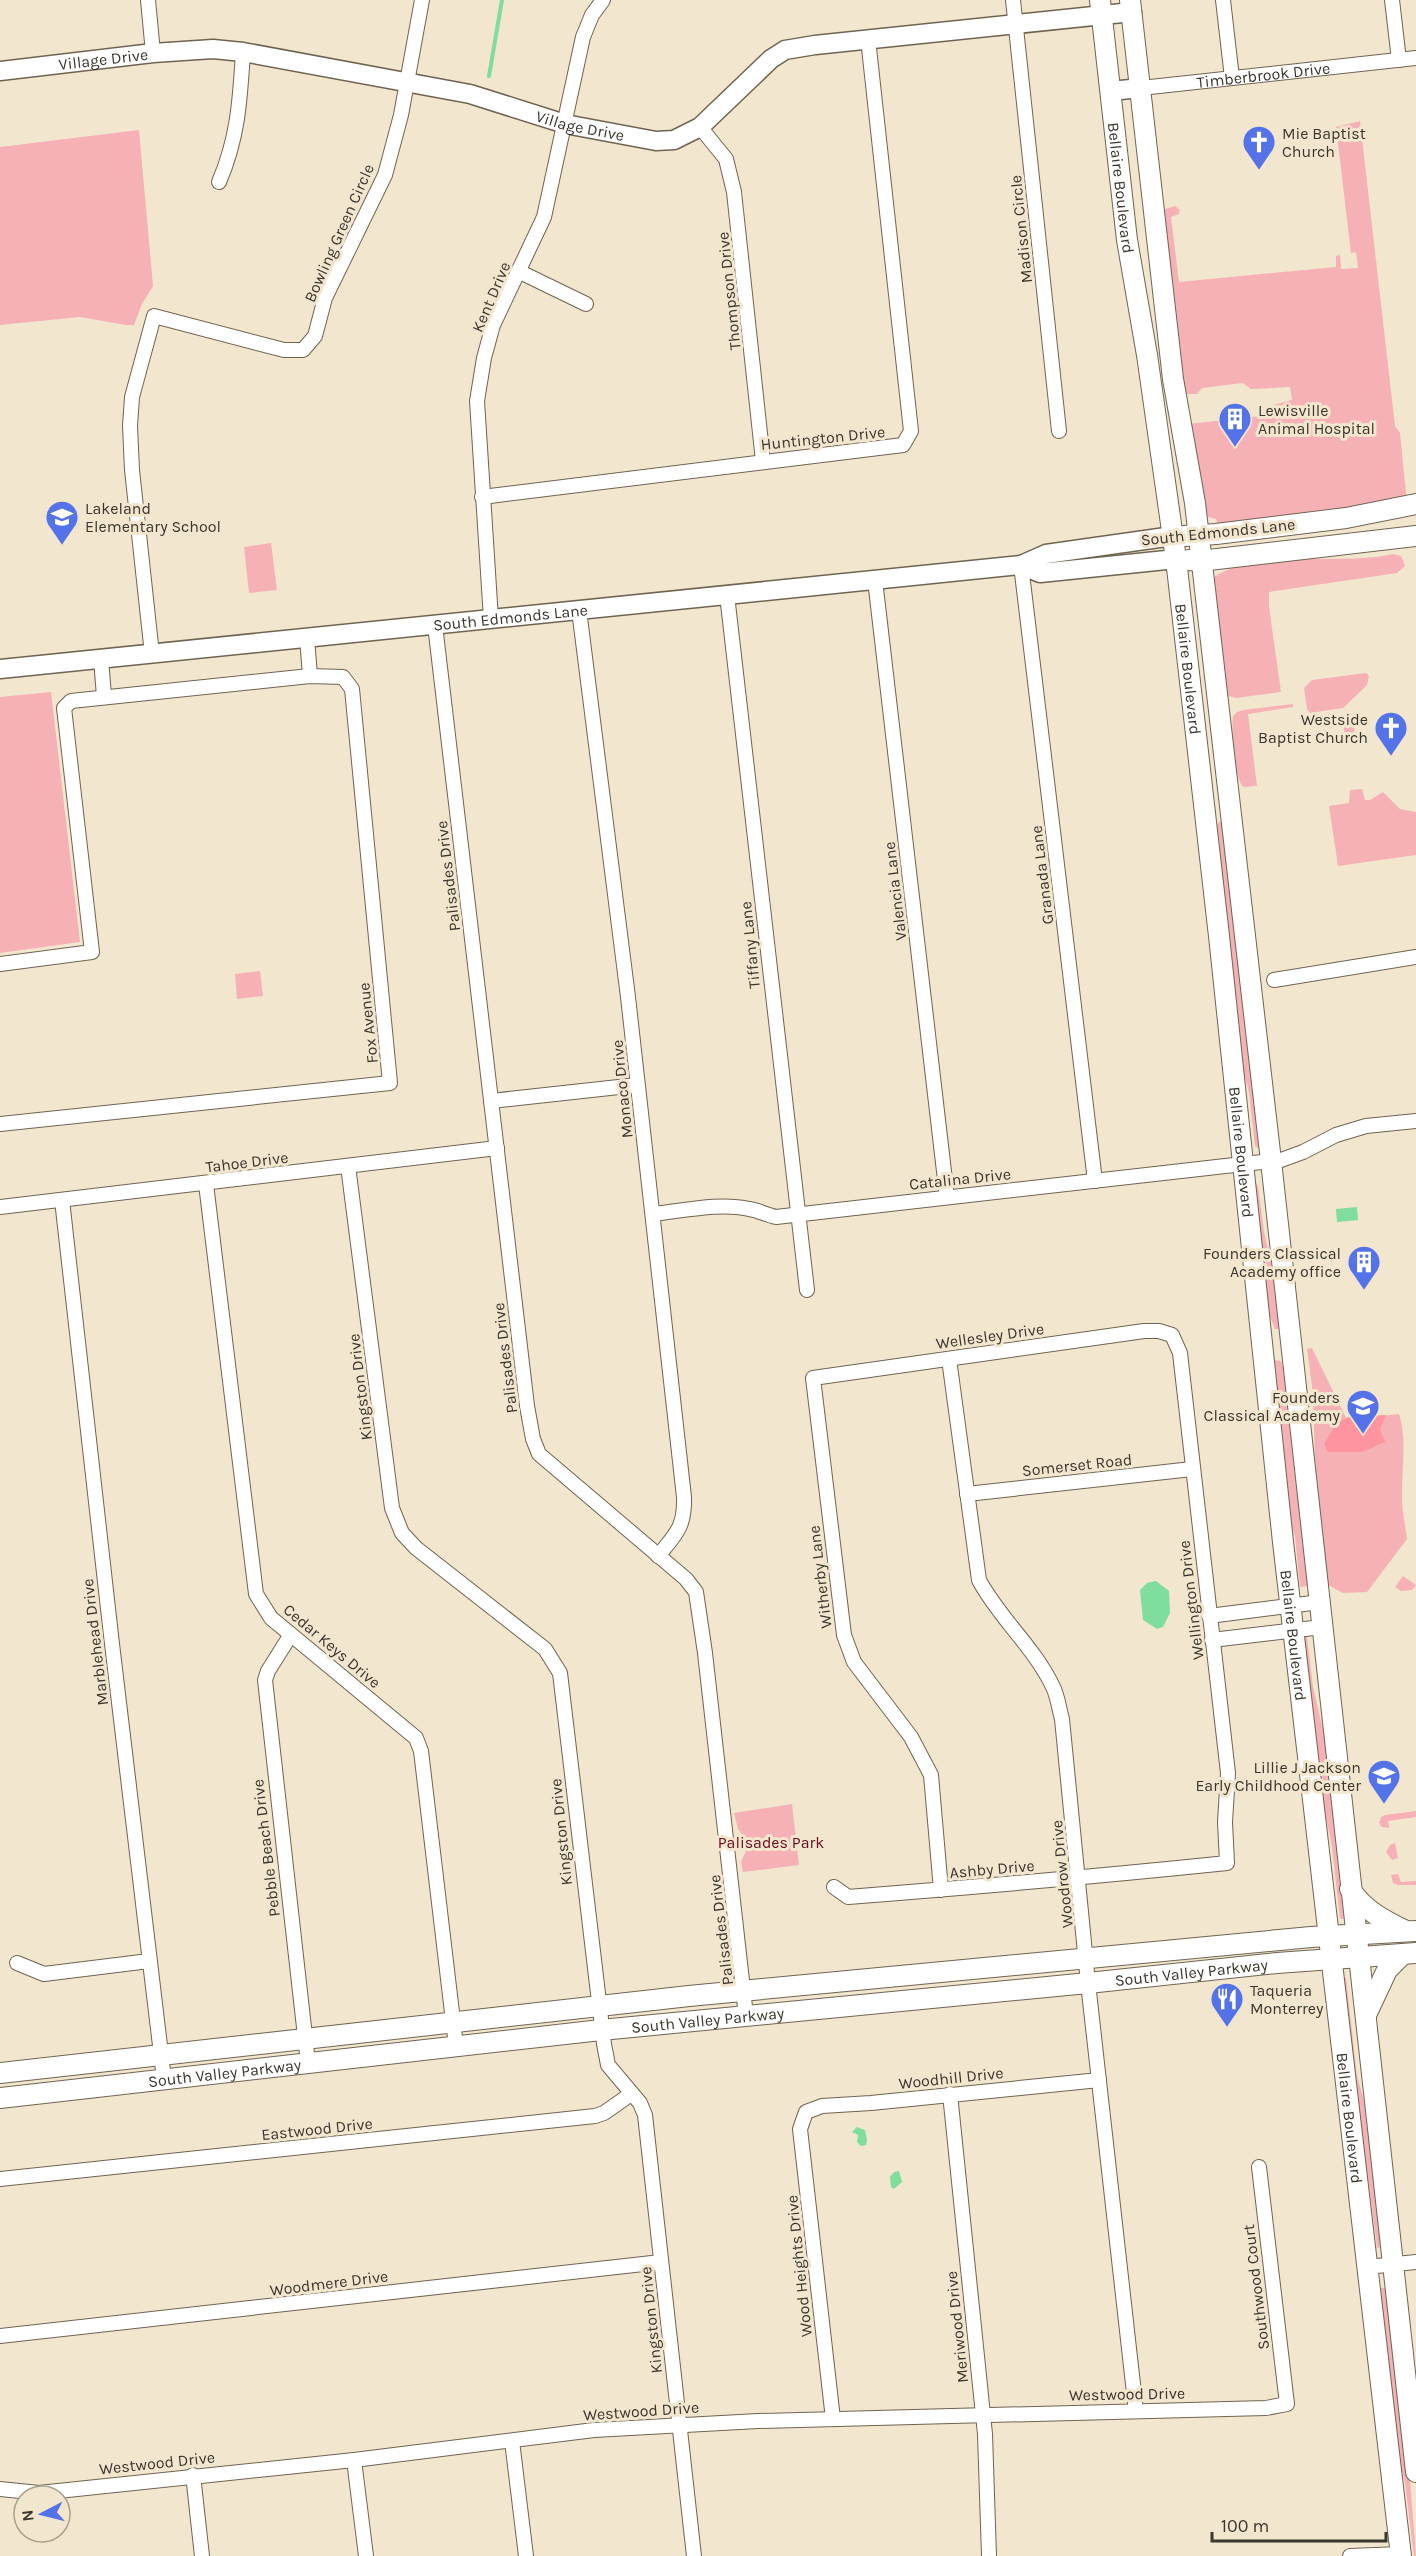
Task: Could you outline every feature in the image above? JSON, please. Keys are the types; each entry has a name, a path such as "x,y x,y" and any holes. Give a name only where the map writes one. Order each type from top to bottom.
{"main road":[{"name":"Bellaire Boulevard","path":"1131,6 1173,380 1195,503 1271,1161 1416,2472"},
{"name":"Bellaire Boulevard","path":"1101,8 1127,240 1147,355 1176,560 1290,1606 1401,2555"},
{"name":"South Edmonds Lane","path":"1173,536 1346,518 1413,505"},
{"path":"1413,505 1415,536"},
{"name":"South Edmonds Lane","path":"1176,560 1200,561 1415,536"},
{"path":"1204,807 1229,803"},
{"path":"1261,1343 1291,1340"},
{"path":"1350,1888 1358,1901 1377,1917 1412,1931"},
{"name":"South Valley Parkway","path":"0,2073 745,1991 1412,1931"},
{"path":"1365,2018 1387,1970 1410,1954"},
{"name":"South Valley Parkway","path":"0,2098 601,2030 1277,1963 1410,1954"}],"street":[{"path":"148,0 153,53"},
{"path":"407,82 422,0"},
{"name":"Kent Drive","path":"491,619 477,401 484,358 493,325 544,217 583,37 592,15 603,0"},
{"name":"Madison Circle","path":"1013,0 1059,431"},
{"path":"1223,0 1232,78"},
{"path":"1392,0 1399,60"},
{"name":"Village Drive","path":"0,71 198,49 243,52 482,96 565,124 656,141 674,140 700,127 764,65 785,50 1015,24 1101,8 1131,6"},
{"name":"Huntington Drive","path":"482,497 763,461 903,446 911,431 868,39"},
{"path":"219,182 230,158 236,132 243,52"},
{"name":"Timberbrook Drive","path":"1110,91 1416,58"},
{"name":"Bowling Green Circle","path":"152,654 132,470 130,426 132,398 154,316 284,350 303,350 315,336 325,298 385,175 407,82"},
{"name":"Thompson Drive","path":"700,127 726,159 734,192 763,461"},
{"path":"518,271 586,304"},
{"name":"South Edmonds Lane","path":"0,669 1021,565 1046,554 1173,536"},
{"name":"South Edmonds Lane","path":"1021,565 1040,573 1176,560"},
{"name":"Granada Lane","path":"1021,565 1095,1181"},
{"name":"Valencia Lane","path":"875,580 947,1197"},
{"name":"Tiffany Lane","path":"727,595 807,1290"},
{"name":"Monaco Drive","path":"579,610 628,997 685,1517 675,1536 658,1556"},
{"name":"Palisades Drive","path":"435,625 527,1406 533,1438 539,1454 686,1579 696,1592 745,1991 746,2016"},
{"path":"307,638 310,676"},
{"path":"100,659 104,696"},
{"name":"Fox Avenue","path":"0,964 92,952 64,708 71,701 310,676 344,677 352,689 390,1083 0,1124"},
{"path":"1274,980 1416,957"},
{"path":"491,1101 637,1085"},
{"name":"Catalina Drive","path":"653,1214 722,1207 750,1209 776,1217 1271,1161 1303,1152 1336,1135 1360,1128 1416,1121"},
{"name":"Tahoe Drive","path":"0,1207 497,1148"},
{"name":"Kingston Drive","path":"348,1166 392,1508 402,1533 416,1548 545,1648 560,1673 601,2030 608,2065 640,2103 645,2115 694,2556"},
{"name":"Cedar Keys Drive","path":"206,1184 256,1594 271,1618 290,1636 416,1738 421,1751 456,2046"},
{"name":"Marblehead Drive","path":"62,1200 164,2079"},
{"name":"Wellesley Drive","path":"813,1378 1144,1330 1159,1330 1172,1335"},
{"name":"Wellington Drive","path":"1172,1335 1180,1353 1228,1773 1225,1822 1227,1863"},
{"name":"Woodrow Drive","path":"949,1359 979,1580 990,1600 1038,1662 1054,1689 1062,1719 1088,1983 1136,2411"},
{"name":"Witherby Lane","path":"813,1378 844,1635 855,1662 911,1737 931,1775 941,1890"},
{"name":"Somerset Road","path":"967,1494 1192,1469"},
{"path":"1209,1616 1320,1602"},
{"path":"1212,1640 1322,1627"},
{"name":"Pebble Beach Drive","path":"290,1636 268,1671 265,1680 308,2063"},
{"name":"Ashby Drive","path":"834,1887 848,1897 1079,1879 1227,1863"},
{"path":"17,1963 44,1974 149,1961"},
{"name":"Woodhill Drive","path":"806,2112 822,2106 1099,2080"},
{"name":"Eastwood Drive","path":"0,2179 595,2116 604,2114 631,2094"},
{"name":"Meriwood Drive","path":"950,2094 983,2415 989,2556"},
{"name":"Wood Heights Drive","path":"806,2112 800,2129 833,2419"},
{"name":"Southwood Court","path":"1259,2167 1287,2404"},
{"name":"Woodmere Drive","path":"0,2336 661,2262"},
{"path":"1367,2267 1416,2262"},
{"name":"Westwood Drive","path":"0,2489 39,2493 193,2475 354,2460 594,2430 679,2424 1266,2408 1287,2404"},
{"path":"512,2441 526,2556"},
{"path":"354,2460 366,2556"},
{"path":"193,2475 202,2556"},
{"path":"1350,2556 1401,2555"}],"green space":[{"path":"1360,121 1395,426 1400,433 1407,503 1218,524 1216,519 1205,516 1188,424 1269,415 1273,405 1292,400 1290,387 1251,389 1243,383 1202,388 1197,394 1184,394 1164,220 1165,209 1175,206 1180,210 1179,214 1171,217 1179,282 1336,267 1336,256 1340,255 1341,269 1358,268 1356,252 1351,253 1336,127"},
{"path":"139,130 153,286 142,304 134,325 80,317 0,325 0,147"},
{"path":"271,543 277,590 249,593 244,547"},
{"path":"1393,554 1401,556 1405,566 1397,573 1269,592 1281,692 1236,698 1225,695 1214,577 1231,568 1275,560 1349,559"},
{"path":"1366,673 1369,676 1367,685 1343,708 1310,713 1307,709 1304,688 1312,680"},
{"path":"51,692 80,942 0,953 0,697"},
{"path":"1293,704 1293,707 1248,714 1257,786 1243,787 1235,764 1233,716 1244,710"},
{"path":"1359,718 1360,721 1354,729 1357,745 1346,745 1343,721"},
{"path":"1362,789 1365,800 1370,800 1383,792 1400,809 1416,812 1416,855 1338,866 1329,806 1349,803 1350,790"},
{"path":"1220,821 1223,823 1259,1149 1255,1146 1249,1092 1239,1056 1214,829"},
{"path":"260,971 263,996 237,999 235,974"},
{"path":"1254,1181 1258,1186 1264,1232 1277,1287 1281,1326 1279,1329 1275,1329 1269,1314"},
{"path":"1312,1348 1347,1420 1399,1414 1403,1442 1402,1503 1407,1539 1367,1592 1343,1593 1328,1585 1315,1462 1313,1394 1307,1349"},
{"path":"1281,1361 1285,1375 1309,1586 1300,1587 1295,1536 1286,1509 1272,1362"},
{"path":"1403,1576 1416,1585 1412,1590 1401,1591 1395,1587"},
{"path":"1300,1637 1307,1637 1313,1687 1325,1738 1344,1919 1340,1919 1332,1847 1321,1792"},
{"name":"Palisades Park","path":"792,1804 799,1865 743,1872 741,1862 746,1851 744,1837 738,1829 734,1813"},
{"path":"1416,1811 1416,1817 1388,1821 1389,1828 1382,1827 1379,1823 1381,1817 1385,1815"},
{"path":"1395,1843 1398,1858 1392,1860 1386,1852 1390,1845"},
{"path":"1398,1874 1401,1882 1416,1881 1416,1885 1393,1883 1391,1875"},
{"path":"1346,1978 1357,2076 1369,2119 1383,2247 1377,2248 1369,2185 1359,2147 1340,1979"},
{"path":"1381,2288 1388,2288 1409,2467 1416,2556 1414,2556 1405,2483 1398,2456 1378,2299"}],"shaded area":[{"path":"1357,1207 1358,1220 1337,1222 1336,1209"},
{"path":"1386,1415 1380,1429 1385,1442 1362,1452 1328,1452 1324,1444 1336,1424 1348,1417"},
{"path":"1156,1581 1169,1591 1170,1613 1163,1627 1157,1629 1143,1620 1140,1590 1147,1583"},
{"path":"857,2127 865,2130 866,2145 861,2146 857,2142 858,2135 852,2132"},
{"path":"899,2171 902,2182 894,2189 891,2187 890,2177 894,2172"}],"waterway":[{"path":"489,76 502,0"}],"place":[{"name":"Mie Baptist Church","path":"1259,171"},
{"name":"Lewisville Animal Hospital","path":"1235,448"},
{"name":"Lakeland Elementary School","path":"62,546"},
{"name":"Westside Baptist Church","path":"1391,757"},
{"name":"Founders Classical Academy office","path":"1364,1291"},
{"name":"Founders Classical Academy","path":"1363,1435"},
{"name":"Lillie J Jackson Early Childhood Center","path":"1384,1805"},
{"name":"Taqueria Monterrey","path":"1227,2028"}]}
